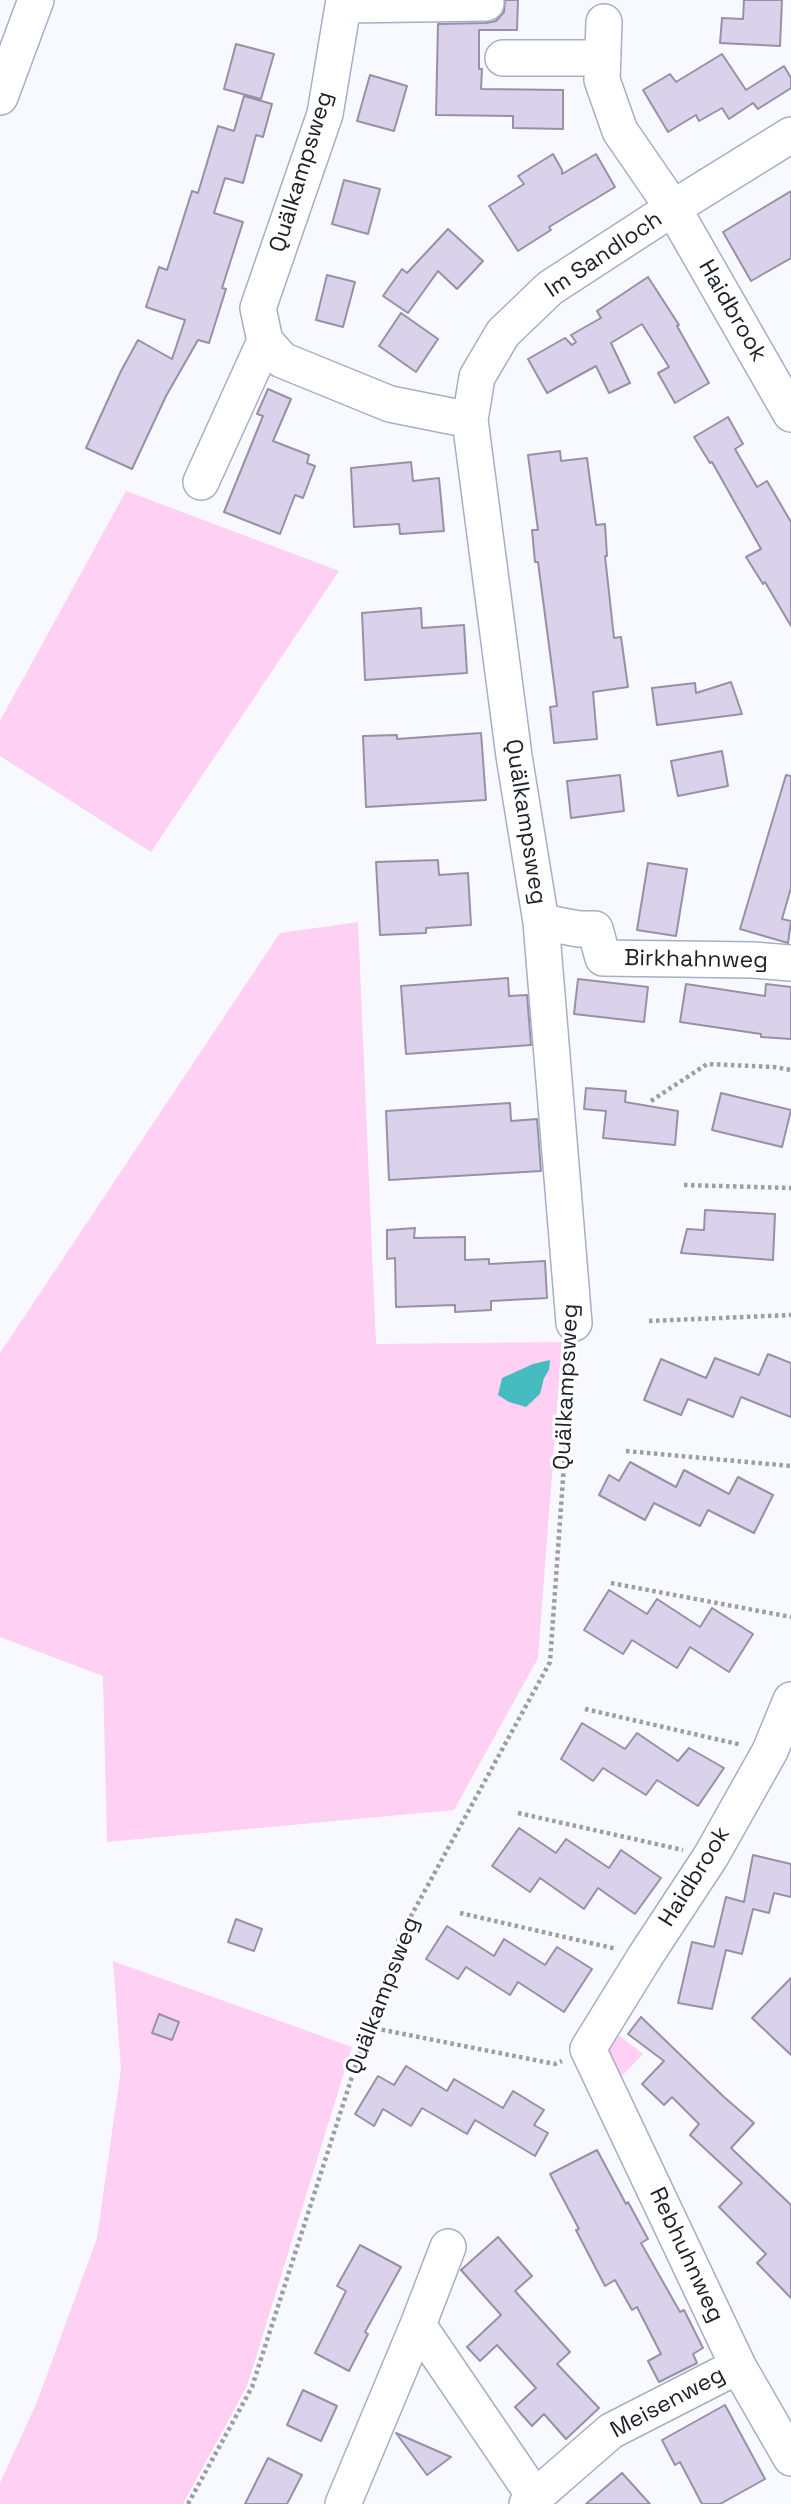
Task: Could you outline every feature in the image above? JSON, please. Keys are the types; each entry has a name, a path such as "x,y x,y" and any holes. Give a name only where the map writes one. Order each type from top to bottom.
{"street":[{"path":"0,97 36,0"},
{"path":"345,3 486,3"},
{"name":"Quälkampsweg","path":"265,341 258,308 325,114 345,3"},
{"name":"Haidbrook","path":"604,22 602,80 620,131 673,208 791,414"},
{"path":"503,58 603,58"},
{"name":"Im Sandloch","path":"470,420 477,377 503,332 550,288 791,135"},
{"path":"201,482 265,341 282,360 390,404 470,420"},
{"name":"Quälkampsweg","path":"470,420 514,756 541,922 574,1323"},
{"name":"Birkhahnweg","path":"541,922 595,929 603,958 791,963"},
{"name":"Haidbrook","path":"588,2049 711,1856 770,1751 791,1700"},
{"name":"Rebhuhnweg","path":"588,2049 738,2366 791,2458"},
{"path":"343,2504 448,2247"},
{"name":"Meisenweg","path":"418,2325 531,2500 611,2431 738,2366"}],"path":[{"path":"651,1101 707,1065 774,1066 791,1070"},
{"path":"684,1185 791,1188"},
{"path":"649,1321 791,1315"},
{"name":"Quälkampsweg","path":"188,2504 252,2387 399,1938 550,1662 574,1323"},
{"path":"626,1451 791,1466"},
{"path":"611,1583 791,1617"},
{"path":"585,1709 770,1751"},
{"path":"518,1813 711,1856"},
{"path":"460,1913 646,1955"},
{"path":"368,2027 555,2064 588,2049"}],"shaded area":[{"path":"126,491 339,571 151,852 0,756 0,721"},
{"path":"358,922 376,1344 562,1342 538,1658 454,1810 107,1842 103,1676 0,1637 0,1353 280,933"},
{"path":"113,1961 352,2047 247,2386 183,2504 0,2504 0,2483 37,2402 97,2238 121,2069"},
{"path":"612,2030 643,2054 621,2077 608,2053 608,2040"}],"water":[{"path":"550,1360 540,1394 526,1407 509,1402 498,1395 502,1378 533,1364"}],"building":[{"path":"505,0 518,0 517,30 479,30 481,89 563,90 563,129 513,128 513,116 436,115 438,24 496,21 504,12"},
{"path":"744,0 782,0 780,46 720,43 722,18 743,19"},
{"path":"236,44 274,54 261,99 224,89"},
{"path":"722,54 746,90 784,66 791,78 791,88 758,109 753,103 729,119 722,108 699,121 696,115 668,132 643,90 670,74 676,82"},
{"path":"370,75 407,86 394,131 357,121"},
{"path":"244,96 272,104 263,137 256,135 243,183 225,178 214,213 243,222 222,288 226,289 209,343 198,340 166,396 132,469 86,448 138,340 172,359 185,320 146,307 159,267 167,270 192,191 198,193 218,126 234,131"},
{"path":"553,154 562,174 596,154 615,187 549,227 551,230 518,251 489,206 524,184 518,176"},
{"path":"344,180 380,189 368,234 332,224"},
{"path":"791,191 791,258 751,281 723,232"},
{"path":"448,229 483,261 457,289 438,271 408,313 383,296 402,269 407,273"},
{"path":"327,275 355,282 343,327 316,320"},
{"path":"648,277 679,325 677,326 709,383 675,403 658,373 669,367 642,324 611,343 630,383 609,393 596,366 547,393 528,359 565,338 572,345 576,342 571,335 601,318 597,311"},
{"path":"401,313 438,339 416,372 379,346"},
{"path":"268,389 291,399 273,441 309,455 307,463 315,466 303,498 295,495 280,534 224,512 263,416 257,414"},
{"path":"728,417 743,444 735,449 757,487 767,481 791,522 791,626 765,582 763,584 746,557 761,549 712,462 710,463 694,437"},
{"path":"560,451 561,461 587,458 596,525 605,524 605,556 614,638 621,637 628,687 593,692 597,739 554,743 550,707 557,706 538,562 535,562 532,530 538,530 528,455"},
{"path":"411,462 413,481 439,478 444,531 400,534 399,524 354,527 351,468"},
{"path":"421,608 422,628 464,625 467,673 365,680 362,613"},
{"path":"731,682 742,714 657,725 652,688 695,683 696,693"},
{"path":"481,733 486,800 366,807 363,736 397,735 397,739"},
{"path":"722,751 728,786 678,796 671,761"},
{"path":"620,775 624,811 571,818 567,781"},
{"path":"786,775 791,776 791,888 782,919 791,921 788,943 740,929"},
{"path":"438,860 439,875 468,873 471,925 426,928 426,933 380,935 376,862"},
{"path":"648,863 687,869 676,936 637,930"},
{"path":"508,978 509,996 527,995 531,1045 406,1054 401,986"},
{"path":"578,979 648,987 644,1022 574,1014"},
{"path":"686,984 765,996 766,984 791,987 791,1039 761,1037 761,1034 680,1022"},
{"path":"586,1088 626,1091 625,1102 678,1111 675,1145 603,1138 606,1111 584,1109"},
{"path":"721,1093 791,1110 782,1147 712,1130"},
{"path":"510,1103 511,1121 537,1119 541,1171 389,1180 386,1111"},
{"path":"705,1210 775,1214 773,1260 681,1253 687,1229 704,1230"},
{"path":"415,1228 414,1238 465,1237 465,1260 489,1259 489,1264 545,1261 547,1298 491,1301 491,1310 455,1312 455,1305 396,1307 395,1258 387,1259 387,1230"},
{"path":"768,1354 791,1363 791,1417 741,1397 733,1417 688,1399 681,1415 644,1400 661,1359 706,1378 715,1358 759,1375"},
{"path":"630,1462 676,1487 684,1470 729,1494 738,1477 773,1495 754,1533 708,1510 700,1526 654,1503 645,1520 599,1495 609,1475 619,1481"},
{"path":"609,1590 647,1614 657,1599 700,1627 712,1608 753,1634 729,1672 690,1647 677,1668 632,1640 623,1654 584,1630"},
{"path":"582,1723 625,1749 637,1733 678,1761 689,1748 724,1768 698,1806 657,1780 646,1795 603,1768 593,1781 561,1759"},
{"path":"519,1828 556,1853 566,1839 609,1868 621,1850 661,1878 635,1914 598,1888 584,1909 540,1878 530,1892 492,1866"},
{"path":"753,1855 791,1864 791,1897 774,1893 769,1913 753,1909 742,1954 726,1950 712,2009 678,2003 692,1942 714,1947 726,1897 744,1902"},
{"path":"236,1919 262,1929 254,1951 228,1942"},
{"path":"447,1926 494,1956 504,1939 545,1965 557,1947 592,1969 564,2012 518,1982 510,1995 466,1967 458,1979 426,1959"},
{"path":"791,1978 791,2055 752,2018"},
{"path":"159,2014 179,2022 172,2040 152,2033"},
{"path":"641,2017 754,2123 731,2148 791,2205 791,2298 757,2263 766,2254 719,2207 742,2183 690,2135 699,2124 672,2097 664,2105 642,2084 664,2061 628,2034"},
{"path":"406,2066 447,2091 454,2079 503,2108 513,2091 544,2110 534,2125 548,2133 535,2156 475,2120 467,2134 422,2108 411,2126 383,2109 374,2126 355,2114 378,2076 394,2085"},
{"path":"597,2150 648,2239 641,2243 680,2312 684,2310 703,2348 693,2354 697,2363 659,2382 648,2361 661,2354 637,2307 632,2310 615,2280 605,2286 550,2174"},
{"path":"498,2237 532,2276 515,2291 570,2352 557,2364 599,2408 566,2439 544,2414 532,2426 515,2407 536,2388 497,2345 480,2361 467,2347 501,2315 461,2270"},
{"path":"360,2245 401,2267 365,2332 368,2334 349,2371 315,2353 346,2291 337,2286"},
{"path":"303,2390 337,2406 321,2441 287,2425"},
{"path":"725,2405 765,2479 720,2504 702,2504 680,2462 675,2465 662,2440"},
{"path":"396,2433 451,2457 427,2475"},
{"path":"268,2458 302,2475 287,2504 245,2504"},
{"path":"622,2473 650,2504 586,2504"}]}
